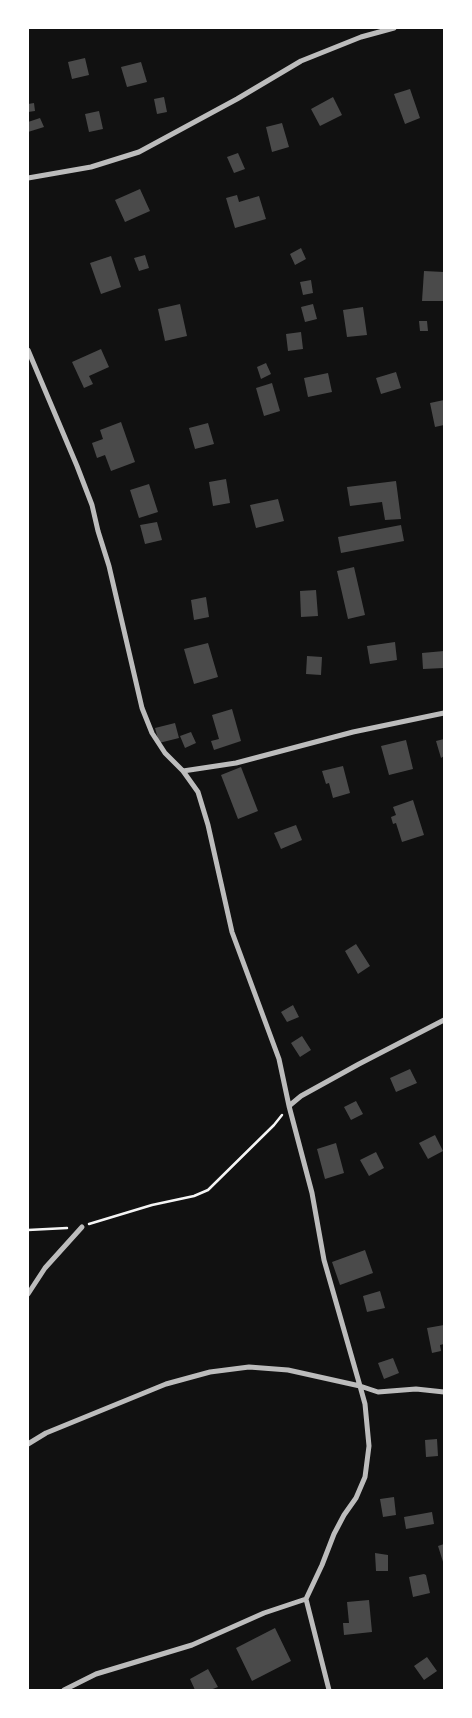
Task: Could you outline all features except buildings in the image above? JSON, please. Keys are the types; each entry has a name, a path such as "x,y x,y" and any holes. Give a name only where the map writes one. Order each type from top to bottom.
{"street":[{"path":"28,178 91,167 139,152 238,99 301,61 360,38 394,28"},
{"path":"28,350 92,506 111,574 142,708 152,733 165,753 183,771 198,792 208,824 232,932 279,1059 289,1106 312,1193 324,1260 365,1404 369,1446 365,1477 356,1498 334,1534 306,1599 330,1690"},
{"path":"183,771 236,763 353,732 444,713"},
{"path":"289,1106 301,1096 444,1020"},
{"path":"28,1294 44,1268 82,1227"},
{"path":"28,1444 46,1433 166,1384 210,1372 249,1367 288,1370 360,1386 378,1392 416,1389 444,1392"},
{"path":"64,1690 96,1674 192,1645 264,1613 306,1599"}],"path":[{"path":"28,1230 82,1227 152,1206 194,1196 208,1190 274,1125 289,1106"}]}
